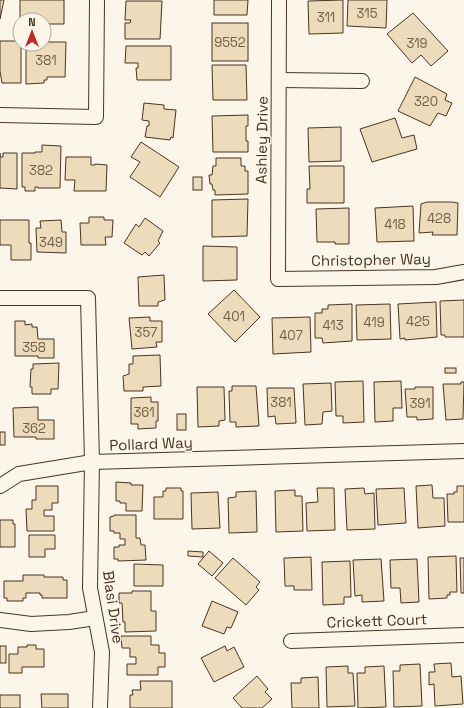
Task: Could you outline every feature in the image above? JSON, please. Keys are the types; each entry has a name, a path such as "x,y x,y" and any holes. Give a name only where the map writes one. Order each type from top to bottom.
{"street":[{"path":"0,115 96,117 97,0"},
{"name":"Ashley Drive","path":"278,279 280,80 279,0"},
{"path":"280,80 362,81"},
{"name":"Christopher Way","path":"278,279 436,276 464,272"},
{"name":"Pollard Way","path":"0,298 88,298 92,462 464,451"},
{"path":"0,486 19,474 92,462"},
{"name":"Blasi Drive","path":"92,462 90,588 102,652 100,708"},
{"path":"0,620 31,624 69,622 95,618"},
{"name":"Crickett Court","path":"291,641 464,635"}],"building":[{"path":"0,0 4,0 0,19"},
{"path":"20,0 64,0 64,24 52,24 52,12 20,12"},
{"path":"214,0 248,0 247,15 214,15"},
{"path":"343,0 343,33 309,34 308,1"},
{"path":"348,0 387,0 386,28 347,26"},
{"path":"126,1 162,1 160,39 125,39 125,23 130,23 131,20 125,20"},
{"path":"413,13 448,51 431,66 421,55 412,63 387,34"},
{"path":"212,23 248,23 248,61 212,61"},
{"path":"0,41 12,41 12,52 21,52 21,83 2,83 0,71"},
{"path":"52,42 66,42 65,77 47,77 47,80 44,80 44,83 26,84 26,52 52,52"},
{"path":"126,46 171,46 171,80 137,80 136,68 138,68 138,63 125,63"},
{"path":"212,65 246,65 247,100 213,100"},
{"path":"415,77 447,94 445,100 452,103 446,116 438,113 430,126 398,111"},
{"path":"144,103 164,105 164,109 176,110 173,138 171,137 170,140 145,137 147,126 149,126 149,121 142,120"},
{"path":"248,115 246,141 248,141 248,152 213,152 212,116"},
{"path":"395,118 402,138 414,135 417,149 372,162 360,129"},
{"path":"341,127 341,161 309,162 308,128"},
{"path":"141,142 179,167 160,197 130,177 140,162 131,157"},
{"path":"42,145 61,146 60,188 35,187 35,191 25,191 25,187 22,187 22,153 42,152"},
{"path":"3,153 17,153 17,189 0,188 0,157 3,157"},
{"path":"66,157 91,157 91,165 107,165 106,191 74,191 75,180 65,180"},
{"path":"216,158 241,158 241,166 245,166 245,171 248,171 248,194 215,195 215,190 213,190 212,184 210,184 209,175 212,175 213,166 216,166"},
{"path":"309,166 344,166 344,203 307,203 307,189 310,189"},
{"path":"193,177 202,177 202,190 193,190"},
{"path":"248,199 247,236 212,237 212,200"},
{"path":"427,202 458,203 457,235 432,235 433,232 419,233 421,204"},
{"path":"413,206 414,241 377,242 375,208"},
{"path":"349,208 349,244 317,242 316,209"},
{"path":"89,217 104,217 104,220 113,220 112,237 105,237 106,245 81,245 80,223 89,223"},
{"path":"145,218 163,231 158,241 160,243 149,256 145,252 142,255 124,243 136,224 139,227"},
{"path":"0,220 29,220 31,260 11,260 11,245 0,245"},
{"path":"61,220 62,232 66,232 66,253 37,252 36,228 41,228 40,221"},
{"path":"203,246 237,247 237,280 203,281"},
{"path":"164,275 165,300 158,302 158,306 139,306 138,277"},
{"path":"234,290 260,317 235,342 208,314"},
{"path":"464,300 464,337 445,337 445,335 441,335 440,301"},
{"path":"436,302 437,337 405,340 405,338 400,339 398,304"},
{"path":"352,304 352,341 323,343 322,338 315,338 315,313 322,313 322,309 328,309 328,305"},
{"path":"390,304 391,339 357,340 356,305"},
{"path":"150,317 150,321 162,321 162,342 156,342 157,347 132,349 129,318"},
{"path":"310,317 311,352 273,354 272,318"},
{"path":"15,321 25,321 25,325 32,324 32,327 37,327 38,339 54,339 54,358 15,356"},
{"path":"160,355 161,386 143,387 143,391 124,391 123,376 129,374 129,364 133,364 133,356"},
{"path":"59,363 58,389 51,389 51,394 32,394 32,387 30,387 31,369 33,369 33,364"},
{"path":"445,368 456,368 456,373 445,373"},
{"path":"363,381 364,422 343,423 343,416 336,416 335,382"},
{"path":"401,381 402,408 393,408 393,421 375,422 374,382"},
{"path":"461,382 464,382 463,419 446,420 443,384 461,384"},
{"path":"331,383 332,411 323,412 322,424 305,425 303,384"},
{"path":"232,386 256,386 259,426 236,427 236,422 230,422 229,391 232,391"},
{"path":"197,387 224,387 225,420 219,421 219,426 198,427"},
{"path":"415,387 433,387 433,419 417,420 417,417 407,417 405,389 415,389"},
{"path":"267,388 294,388 296,423 276,424 275,416 268,417"},
{"path":"151,397 151,402 158,402 158,421 156,421 156,428 138,429 138,424 131,424 131,398"},
{"path":"38,407 38,420 54,420 54,439 14,437 13,408"},
{"path":"177,414 186,414 186,430 177,430"},
{"path":"0,432 5,432 5,445 0,445"},
{"path":"116,482 131,483 131,485 143,485 142,511 126,511 126,503 116,501"},
{"path":"432,485 433,498 444,498 445,526 418,528 416,486"},
{"path":"36,486 58,486 58,503 52,503 52,510 44,510 44,516 54,516 54,531 27,531 26,509 32,509 32,500 36,500"},
{"path":"457,486 464,486 464,522 448,522 447,494 454,494 454,492 457,492"},
{"path":"166,488 181,488 181,491 183,491 183,519 154,519 154,497 163,497 163,491 166,491"},
{"path":"317,488 334,488 335,530 307,531 306,503 318,502"},
{"path":"364,488 365,494 374,493 375,529 347,530 345,489"},
{"path":"404,488 406,523 378,525 376,489"},
{"path":"295,490 295,496 302,496 303,531 276,532 275,491"},
{"path":"256,491 257,532 229,533 228,498 236,497 236,492"},
{"path":"218,492 220,528 192,529 191,493"},
{"path":"114,515 136,515 136,538 140,538 141,545 145,545 146,560 118,561 118,559 114,559 114,547 125,545 125,539 120,539 120,533 110,531 110,517"},
{"path":"0,520 13,520 13,524 15,524 15,547 0,547"},
{"path":"29,535 55,535 55,549 45,549 45,557 29,557"},
{"path":"188,551 203,552 203,557 188,556"},
{"path":"209,551 223,563 212,576 198,564"},
{"path":"456,556 457,592 450,592 450,595 447,595 447,598 429,599 428,557"},
{"path":"311,557 312,590 294,590 294,586 285,586 284,558"},
{"path":"233,558 260,582 256,587 259,590 246,605 215,578"},
{"path":"460,558 464,558 464,593 461,593"},
{"path":"381,559 384,601 362,602 362,595 355,596 353,560"},
{"path":"417,559 419,602 401,603 400,588 391,588 390,560"},
{"path":"350,561 351,597 344,597 344,604 323,605 322,562"},
{"path":"134,564 163,565 163,586 134,586"},
{"path":"23,575 63,577 63,580 67,580 67,598 42,598 40,593 26,593 26,598 23,598 23,601 7,601 7,598 4,598 4,581 23,581"},
{"path":"132,591 151,591 151,611 156,611 156,631 125,632 122,603 119,603 119,593 132,593"},
{"path":"212,601 238,612 231,628 227,627 224,634 202,626"},
{"path":"121,636 151,636 151,645 159,645 159,653 165,653 165,667 158,667 158,675 127,675 127,664 136,664 136,657 130,657 130,648 122,648"},
{"path":"27,645 36,645 36,649 44,649 44,667 22,667 22,673 9,673 9,654 18,654 18,647 27,647"},
{"path":"0,646 6,646 6,663 0,663"},
{"path":"225,646 227,651 234,647 244,667 214,682 201,658"},
{"path":"451,663 452,677 461,676 463,704 435,706 434,684 429,685 429,672 435,672 434,664"},
{"path":"420,664 422,706 394,707 393,671 400,671 400,665"},
{"path":"348,666 348,673 353,673 355,706 327,707 326,667"},
{"path":"384,666 386,707 358,708 357,673 365,673 365,667"},
{"path":"257,676 268,689 265,692 272,699 262,708 242,708 233,698"},
{"path":"318,677 319,708 292,708 291,683 301,683 301,678"},
{"path":"140,681 172,681 172,708 130,708 130,695 133,695 132,690 141,690"},
{"path":"41,694 68,694 68,708 42,708"},
{"path":"0,695 20,695 20,708 0,708"}]}
